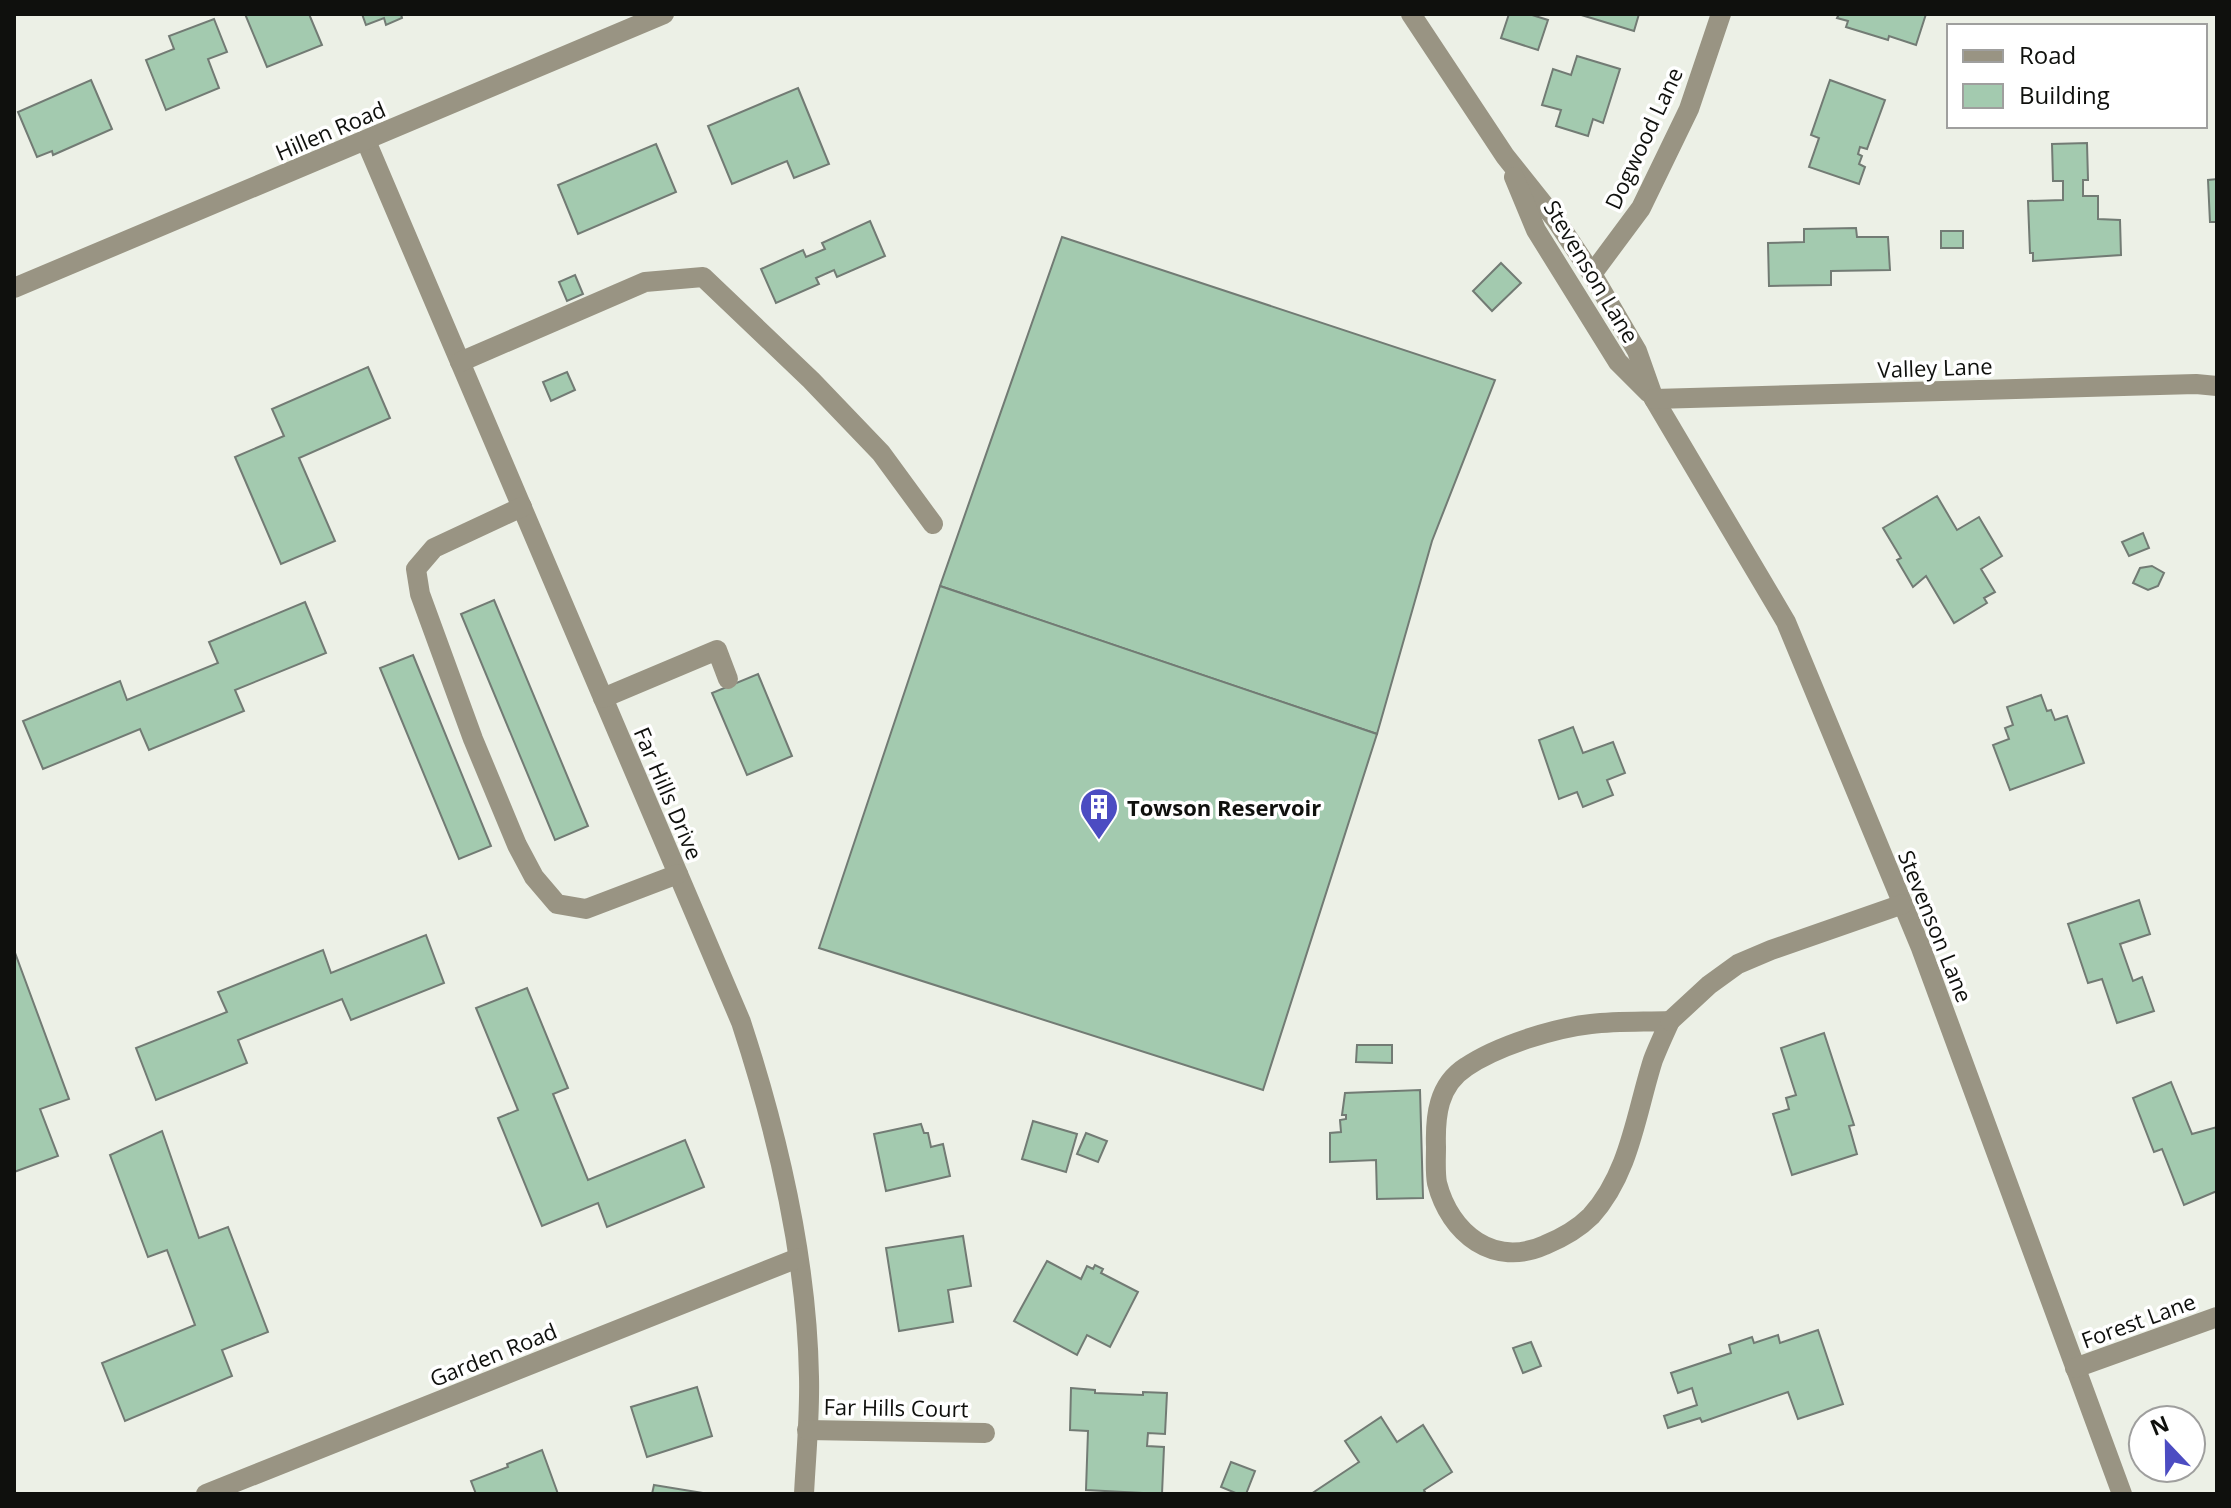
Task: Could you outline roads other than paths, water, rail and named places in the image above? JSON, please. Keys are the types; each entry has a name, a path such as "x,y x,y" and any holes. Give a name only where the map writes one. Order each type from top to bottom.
{"street":[{"name":"Hillen Road","path":"14,288 664,14"},
{"name":"Stevenson Lane","path":"1411,14 1505,156 1556,220 1592,274 1637,351 1654,399 1786,622 1921,948 2122,1494"},
{"name":"Dogwood Lane","path":"1592,274 1641,208 1689,109 1721,14"},
{"name":"Far Hills Drive","path":"366,141 741,1022 758,1073 798,1258 805,1319 809,1378 804,1494"},
{"name":"Stevenson Lane","path":"1505,156 1536,230 1618,362 1654,399"},
{"path":"460,362 645,282 703,277 811,380 881,453 933,524"},
{"name":"Valley Lane","path":"1654,399 2196,384 2217,386"},
{"path":"522,507 434,548 416,569 420,594 473,739 517,845 534,877 557,904 586,909 678,874"},
{"path":"603,698 717,650 728,679"},
{"path":"1670,1021 1590,1024 1518,1041 1464,1067 1442,1091 1435,1142 1437,1182 1449,1214 1467,1236 1485,1248 1517,1253 1537,1249 1566,1236 1590,1216 1614,1183 1633,1136 1654,1058 1670,1021 1709,985 1738,964 1903,904"},
{"name":"Garden Road","path":"206,1494 798,1258"},
{"name":"Forest Lane","path":"2075,1368 2217,1317"},
{"name":"Far Hills Court","path":"807,1430 985,1433"}],"place":[{"name":"Towson Reservoir","path":"1099,841"}]}
